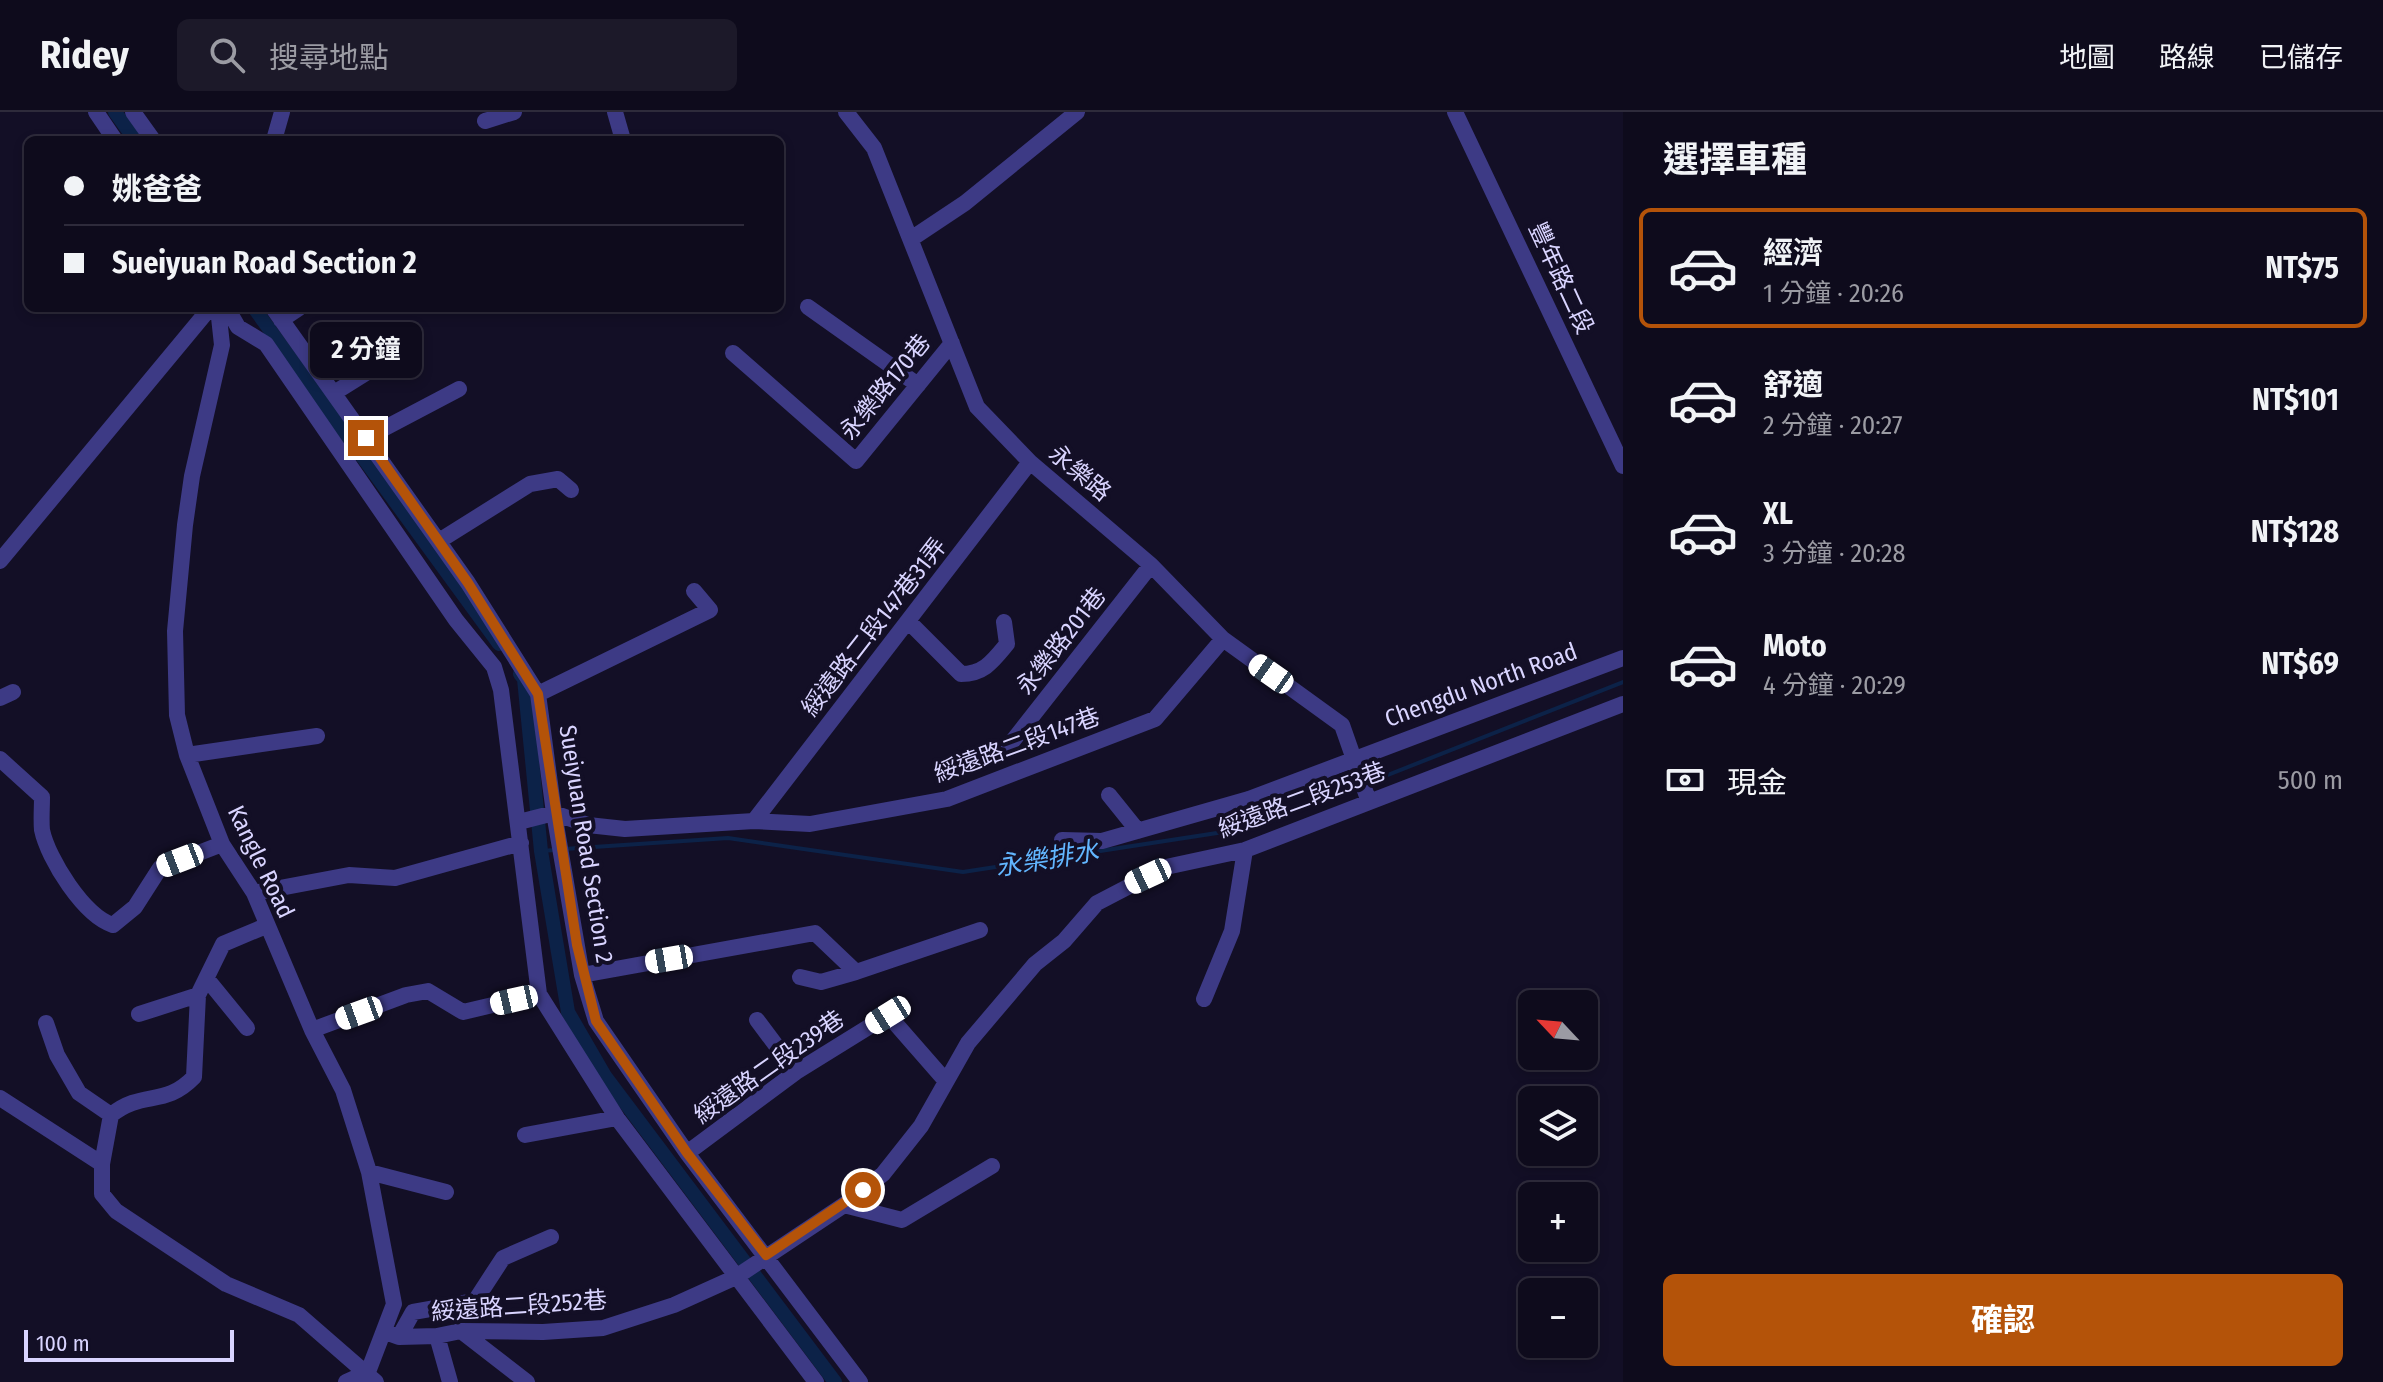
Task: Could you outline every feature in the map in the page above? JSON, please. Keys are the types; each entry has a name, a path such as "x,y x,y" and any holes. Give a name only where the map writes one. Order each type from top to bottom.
{"street":[{"path":"96,112 112,136"},
{"path":"133,112 150,136"},
{"path":"275,136 282,112"},
{"path":"485,121 514,112"},
{"path":"615,112 622,136"},
{"name":"永樂路","path":"846,112 874,148 977,407 1030,462 1151,565 1223,639 1342,725 1363,780"},
{"path":"911,239 965,203 1077,112"},
{"name":"豐年路二段","path":"1455,112 1623,466"},
{"path":"808,307 918,385"},
{"path":"0,561 207,312"},
{"name":"Kangle Road","path":"218,312 222,345 192,476 175,631 177,715 187,755 222,844 254,893 312,1030 343,1090 369,1172 384,1235 394,1304 392,1334 372,1377"},
{"path":"229,312 238,327 266,344 456,620 494,667 501,690 539,994 617,1118 739,1274 816,1382"},
{"name":"Sueiyuan Road Section 2","path":"277,314 439,541 538,694 555,819 582,975 596,1021 687,1153 766,1255 804,1312 860,1382"},
{"path":"334,393 414,343"},
{"name":"永樂路170巷","path":"733,353 856,461 952,343"},
{"path":"366,438 459,389"},
{"name":"綏遠路二段147巷31弄","path":"754,821 1030,462"},
{"path":"439,541 530,484 558,479 571,490"},
{"name":"永樂路201巷","path":"1008,747 1151,565"},
{"path":"538,694 710,610 694,591"},
{"path":"909,622 961,674 975,674 991,665 1007,644 1004,622"},
{"name":"綏遠路二段147巷","path":"555,819 625,829 754,821 810,824 947,799 1155,719 1223,639"},
{"name":"Chengdu North Road","path":"1363,780 1623,658"},
{"name":"綏遠路二段253巷","path":"766,1255 844,1205 883,1174 921,1126 944,1079 968,1043 1035,964 1064,941 1097,903 1166,867 1245,850 1363,780 1623,704"},
{"path":"187,755 317,736"},
{"path":"0,759 42,797 42,828 52,858 100,921 113,925 126,917 160,868 222,844"},
{"path":"1062,840 1102,841 1249,799 1363,780"},
{"path":"1109,795 1138,831"},
{"path":"519,822 555,819"},
{"path":"254,893 349,875 395,878 521,843"},
{"path":"1204,999 1232,931 1245,850"},
{"path":"266,926 223,944 198,995 194,1077 177,1094 128,1102 111,1115 102,1164 102,1194 116,1211 226,1284 299,1315 372,1377"},
{"path":"800,977 821,982 980,930"},
{"path":"582,975 815,933 856,972"},
{"path":"207,979 247,1028"},
{"path":"312,1030 406,995 428,991 463,1012 539,994"},
{"path":"139,1014 198,995"},
{"name":"綏遠路二段239巷","path":"687,1153 796,1072 888,1015 944,1079"},
{"path":"757,1020 796,1072"},
{"path":"46,1023 57,1055 79,1093 111,1115"},
{"path":"0,1098 102,1164"},
{"path":"525,1135 617,1118"},
{"path":"844,1205 902,1220 992,1166"},
{"path":"369,1172 446,1192"},
{"path":"392,1334 413,1312 475,1301 503,1258 551,1237"},
{"name":"綏遠路二段252巷","path":"392,1334 437,1336 461,1331 543,1332 603,1328 674,1305 739,1274 766,1255"},
{"path":"461,1331 527,1382"},
{"path":"437,1336 450,1382"},
{"path":"346,1382 372,1377"}],"waterway":[{"path":"115,112 132,136"},
{"path":"257,312 499,644"},
{"path":"520,674 524,679 541,851 568,1012 605,1076 835,1382"},
{"name":"永樂排水","path":"1365,784 1623,682"},
{"name":"永樂排水","path":"564,849 728,838 963,872 1256,827 1357,787"},
{"name":"永樂排水","path":"541,851 555,850"}],"route":[{"path":"366,438 468,583 538,694 554,813 582,975 596,1021 611,1046 687,1153 766,1255 863,1190"}]}
